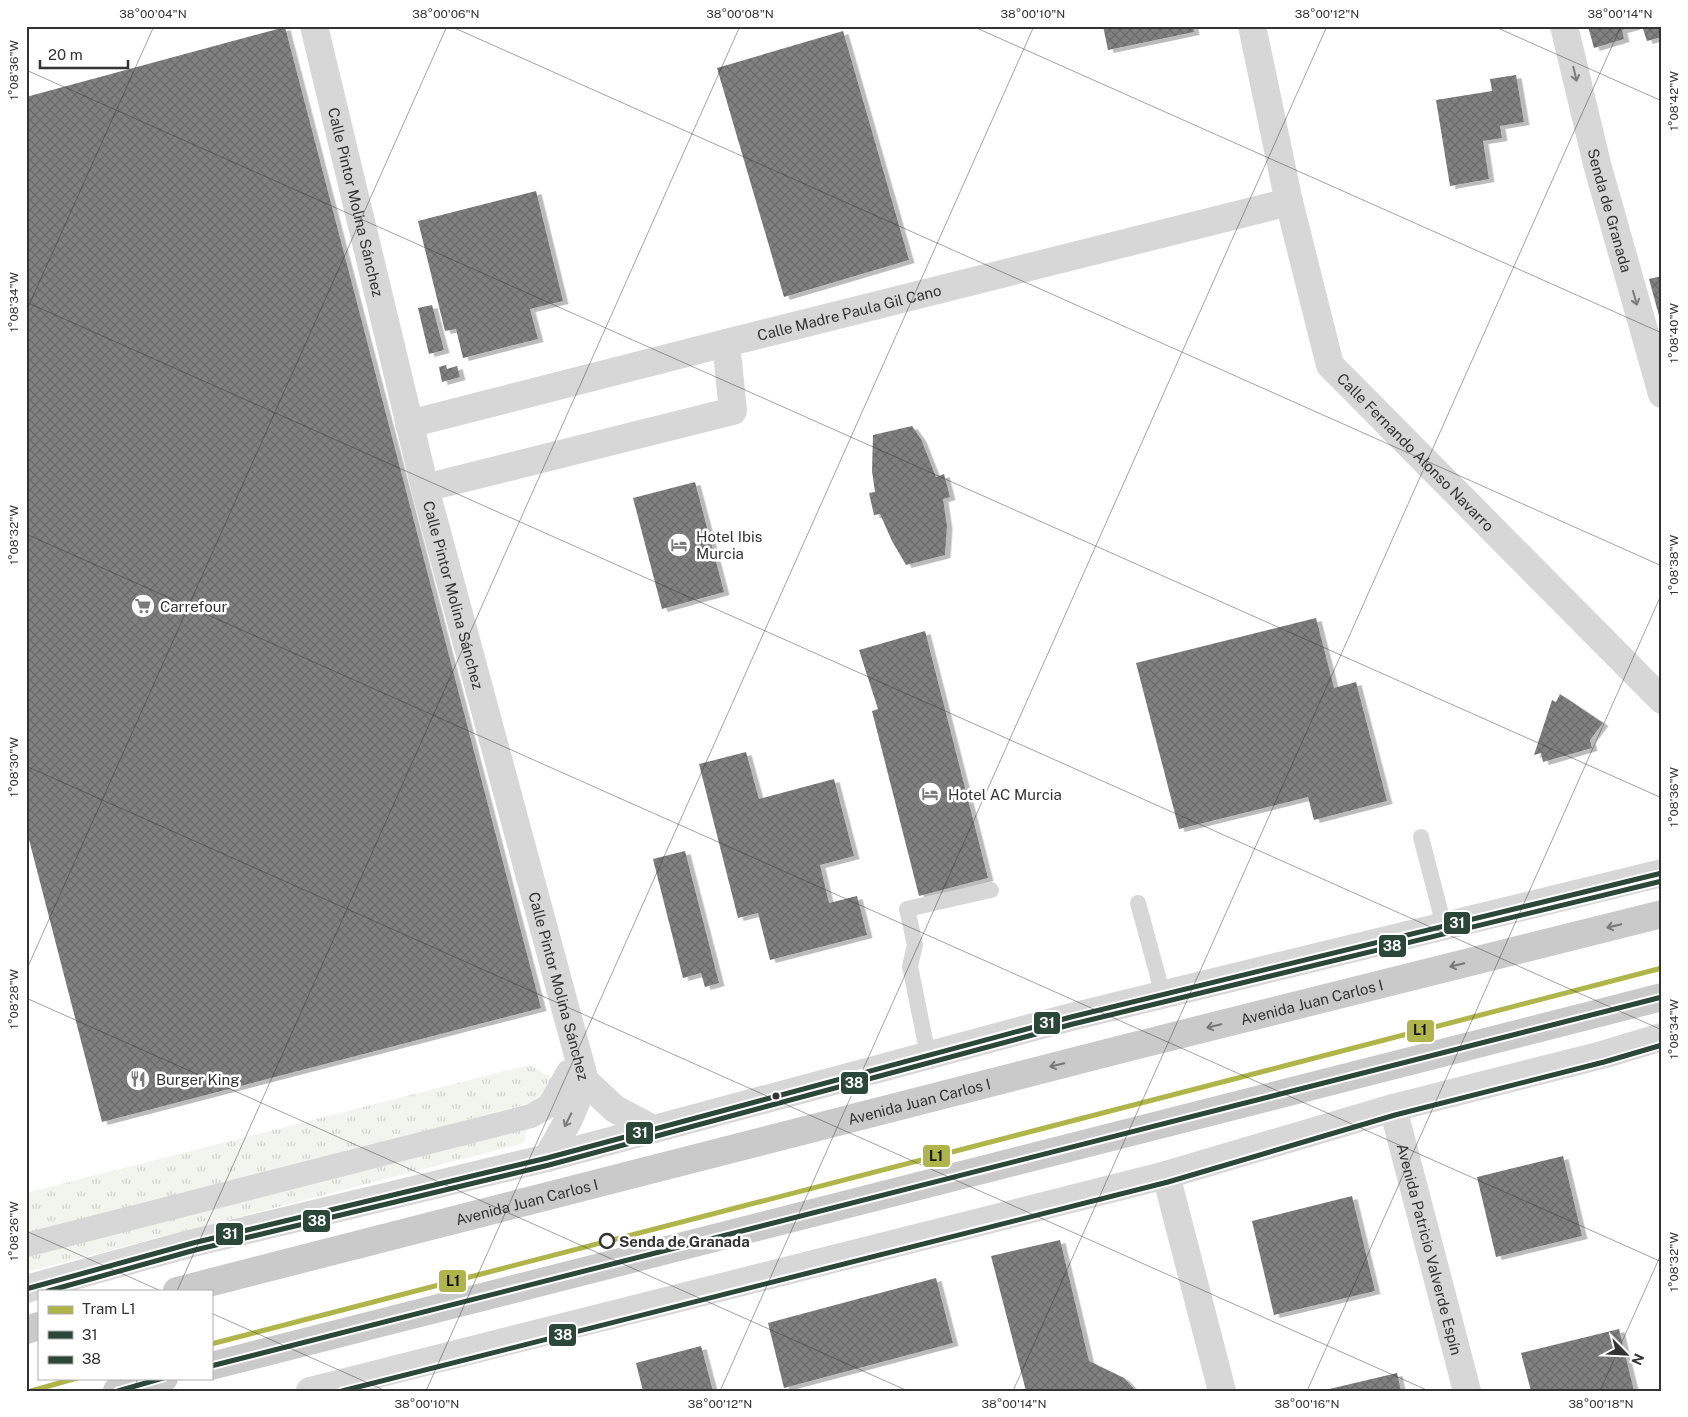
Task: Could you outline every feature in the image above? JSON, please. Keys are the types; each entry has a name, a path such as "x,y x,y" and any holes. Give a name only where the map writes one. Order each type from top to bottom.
{"main road":[{"name":"Avenida Juan Carlos I","path":"181,1290 1111,1052 1662,914"},
{"path":"212,1366 1662,997"},
{"path":"26,1330 38,1326"},
{"path":"117,1391 157,1380"}],"street":[{"name":"Calle Pintor Molina Sánchez","path":"314,26 425,488 583,1074 616,1109 651,1128"},
{"name":"Calle Fernando Alonso Navarro","path":"1252,26 1289,202 1330,365 1662,700"},
{"name":"Senda de Granada","path":"1564,26 1597,164 1662,394"},
{"name":"Calle Madre Paula Gil Cano","path":"409,424 1289,202"},
{"path":"425,488 733,411 726,343"},
{"path":"26,1289 193,1243 547,1158 651,1128 1163,995 1662,872"},
{"path":"310,1391 341,1387 1166,1175 1393,1108 1602,1055 1662,1037"},
{"path":"26,1245 531,1116 549,1106 568,1072 583,1074 570,1120 547,1158"},
{"name":"Avenida Patricio Valverde Espín","path":"1393,1108 1466,1391"},
{"path":"1166,1175 1222,1391"}],"lane":[{"path":"1421,837 1444,926"},
{"path":"928,1055 910,966 915,945 907,909 991,890"},
{"path":"1138,903 1163,995"}],"green space":[{"path":"529,1065 552,1078 545,1099 26,1238 26,1193"},
{"path":"527,1128 524,1143 26,1272 26,1256"}],"building":[{"path":"1103,26 1193,26 1194,32 1108,50"},
{"path":"1588,26 1634,27 1622,30 1624,39 1594,48"},
{"path":"1642,26 1662,26 1662,37 1647,41"},
{"path":"285,27 541,1008 102,1122 26,828 26,97"},
{"path":"843,31 909,260 784,297 717,68"},
{"path":"1516,75 1524,122 1500,126 1502,138 1483,141 1489,179 1450,186 1436,100 1492,91 1490,79"},
{"path":"536,191 563,301 530,309 538,339 463,358 456,329 445,331 418,221"},
{"path":"1662,276 1662,323 1661,323 1649,279"},
{"path":"432,305 444,350 429,354 418,308"},
{"path":"446,365 447,369 457,366 460,377 442,382 439,367"},
{"path":"912,426 921,439 936,477 944,474 950,497 943,499 947,526 945,555 906,565 892,541 880,514 874,515 869,493 875,492 872,471 873,435"},
{"name":"Hotel Ibis Murcia","path":"695,482 724,592 662,609 633,498"},
{"path":"1316,618 1334,688 1356,682 1387,801 1314,820 1308,797 1179,829 1136,663"},
{"name":"Hotel AC Murcia","path":"925,631 988,878 919,896 872,711 878,709 859,650"},
{"path":"1560,694 1603,723 1590,740 1592,748 1543,762 1541,753 1534,755 1552,700 1556,702"},
{"path":"746,752 759,799 834,779 854,856 820,865 829,903 857,896 867,935 770,960 758,913 738,918 699,764"},
{"path":"685,851 719,983 705,987 701,973 683,978 653,859"},
{"path":"1563,1156 1582,1236 1496,1257 1477,1177"},
{"path":"1352,1196 1375,1291 1274,1315 1252,1221"},
{"path":"1060,1240 1089,1361 1124,1378 1136,1391 1026,1391 991,1256"},
{"path":"936,1278 953,1343 784,1388 768,1323"},
{"path":"1619,1329 1634,1391 1531,1391 1521,1353"},
{"path":"701,1346 713,1391 643,1391 636,1363"},
{"path":"1397,1373 1401,1391 1325,1391 1325,1390"}],"tram line":[{"name":"L1","path":"212,1344 1662,968"},
{"name":"L1","path":"31,1391 70,1380"}],"transit line":[{"name":"31","path":"26,1289 193,1243 547,1158 1071,1017 1662,873"},
{"name":"38","path":"52,1290 195,1250 549,1165 1073,1024 1662,881"},
{"name":"31","path":"212,1366 1662,997"},
{"name":"38","path":"342,1391 1168,1182 1395,1115 1604,1062 1662,1045"},
{"name":"31","path":"118,1391 156,1380"}],"place":[{"name":"Hotel Ibis Murcia","path":"679,545"},
{"name":"Carrefour","path":"143,606"},
{"name":"Hotel AC Murcia","path":"930,794"},
{"name":"Burger King","path":"138,1079"},
{"name":"Senda de Granada","path":"607,1241"}]}
